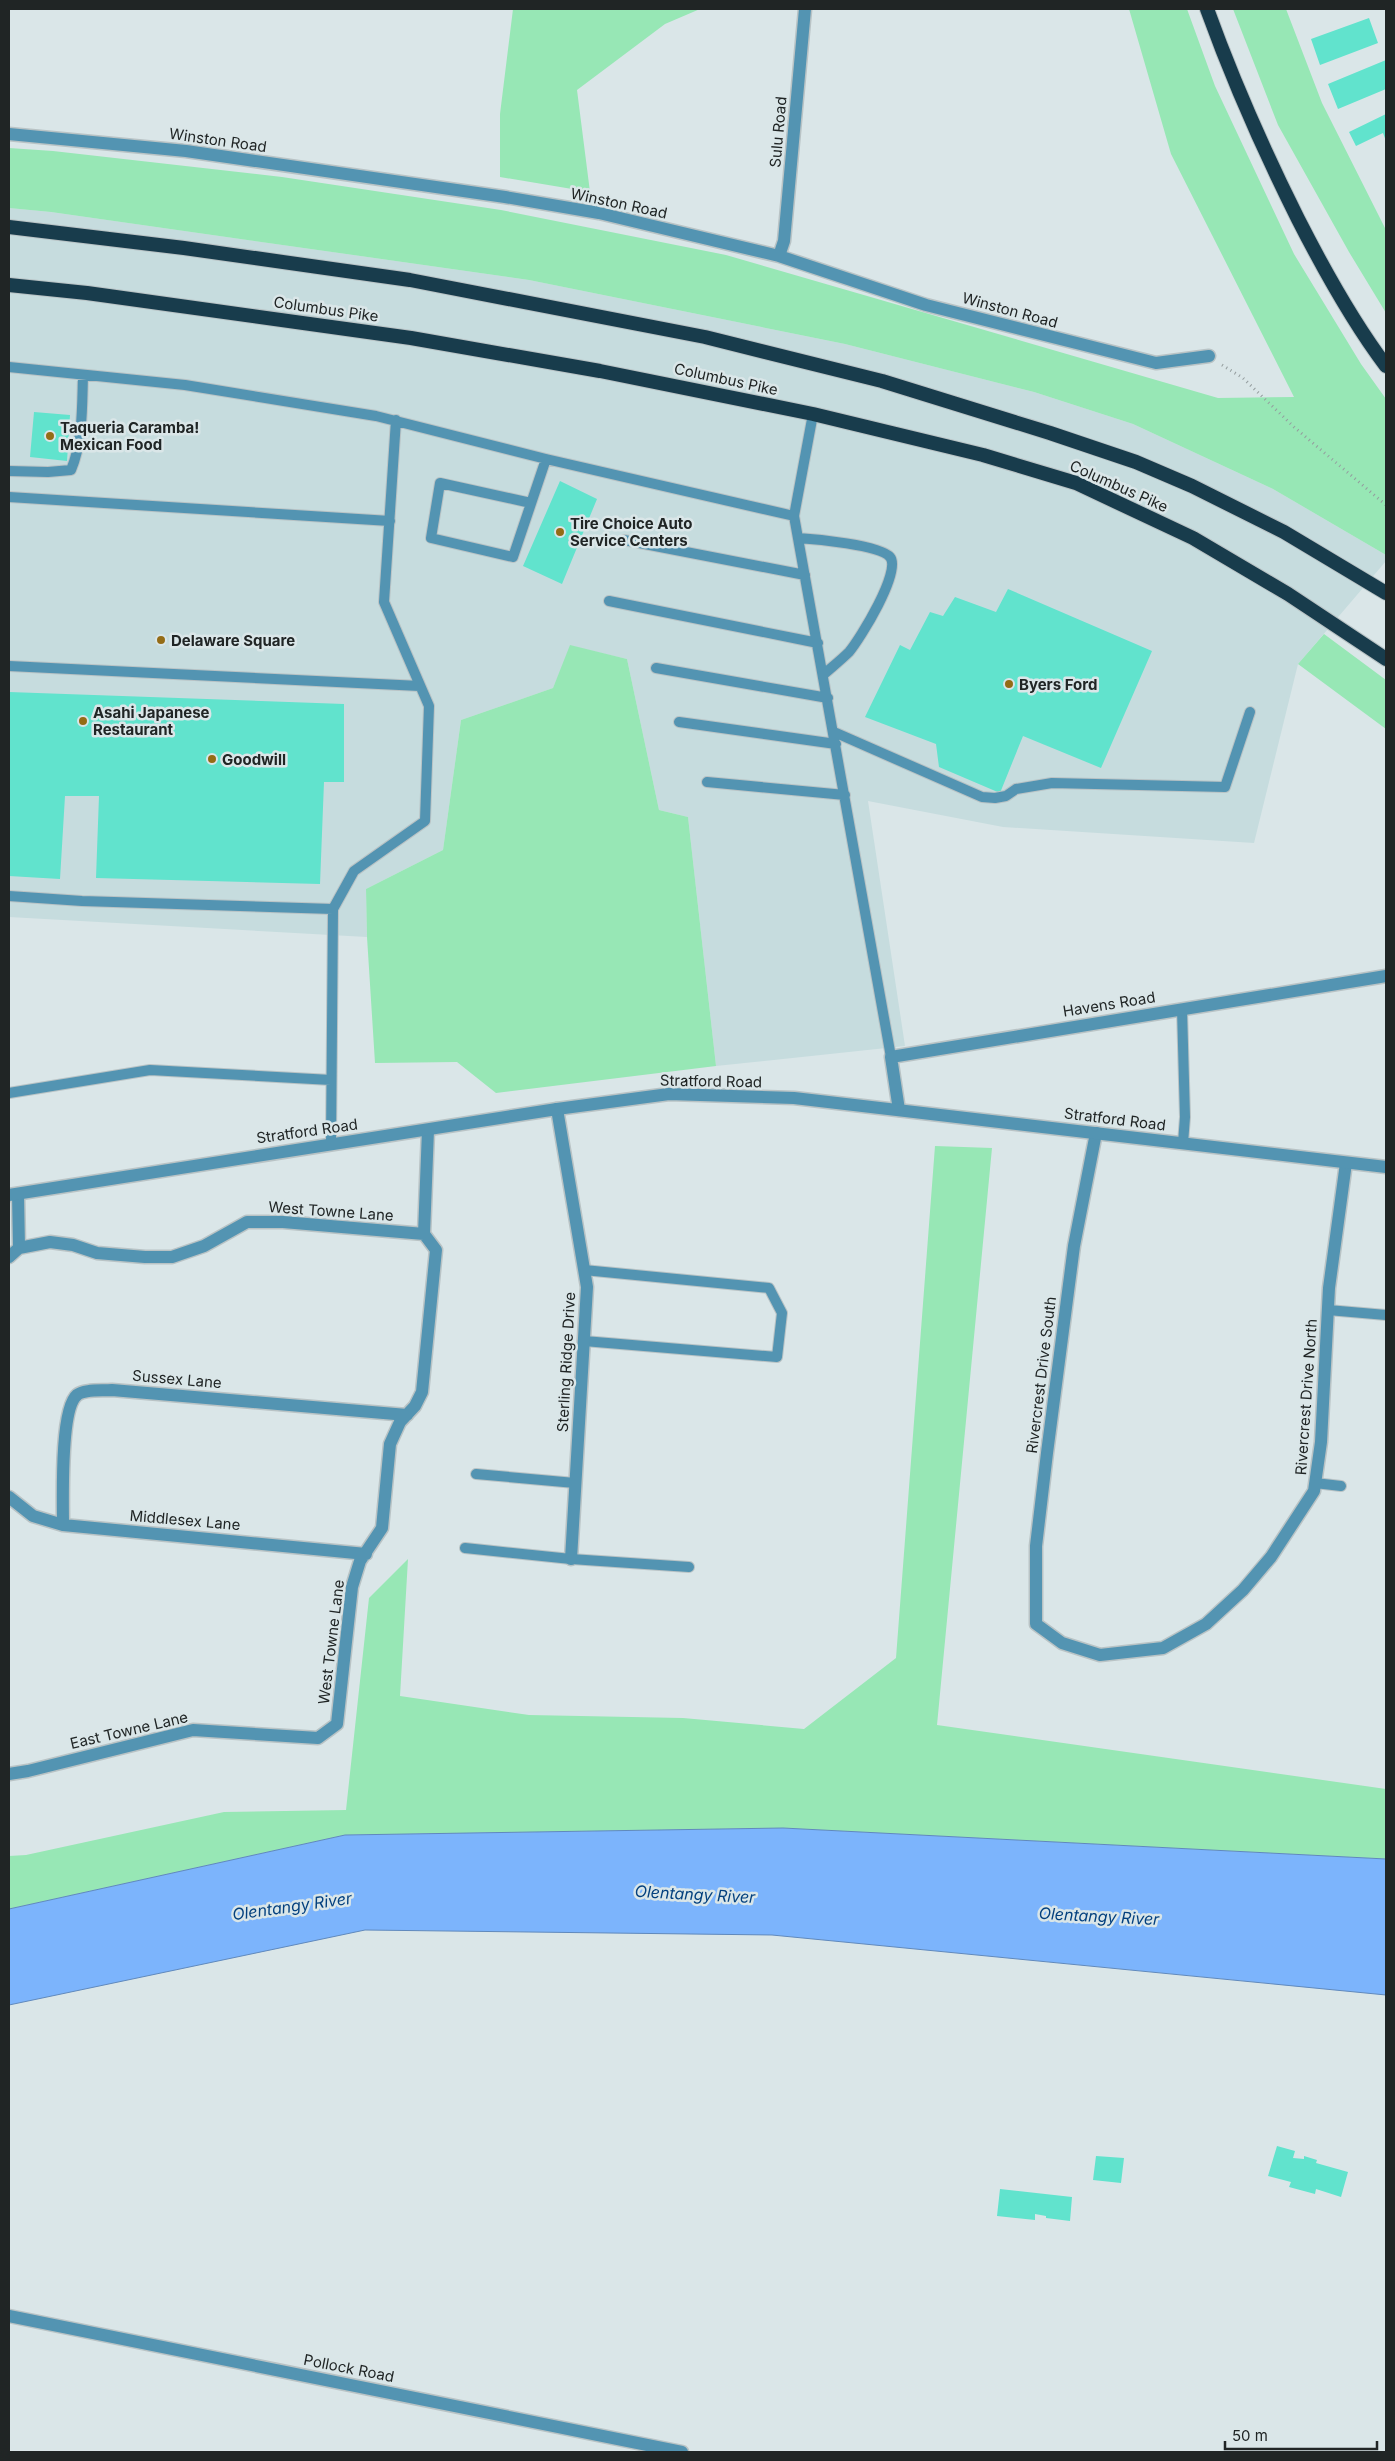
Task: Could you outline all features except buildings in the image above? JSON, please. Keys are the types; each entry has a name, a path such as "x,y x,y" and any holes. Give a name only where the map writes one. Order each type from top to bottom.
{"highway":[{"path":"1207,9 1272,167 1321,263 1372,348 1386,366"},
{"name":"Columbus Pike","path":"9,227 184,248 410,280 705,337 882,381 1050,433 1136,462 1184,482 1284,532 1386,593"},
{"name":"Columbus Pike","path":"9,285 87,293 411,338 688,387 813,414 984,456 1076,483 1192,538 1288,594 1386,659"}],"street":[{"name":"Sulu Road","path":"779,256 784,241 805,9"},
{"name":"Winston Road","path":"9,134 186,150 521,199 599,213 779,256 926,305 1156,363 1209,356"},
{"name":"Havens Road","path":"891,1056 1386,976"},
{"path":"891,1056 899,1110"},
{"name":"Stratford Road","path":"13,1195 557,1109 669,1094 794,1098 1386,1167"},
{"name":"Sterling Ridge Drive","path":"557,1109 587,1287 571,1559"},
{"path":"424,1234 428,1130"},
{"name":"Rivercrest Drive South","path":"1036,1624 1036,1546 1047,1454 1074,1246 1096,1133"},
{"name":"Rivercrest Drive North","path":"1036,1624 1062,1643 1100,1655 1163,1648 1206,1624 1228,1604 1271,1557 1314,1491 1321,1442 1328,1310 1346,1163"},
{"path":"9,1257 19,1248 13,1195"},
{"name":"West Towne Lane","path":"19,1248 50,1242 74,1246 97,1253 172,1257 204,1246 247,1222 282,1222 424,1234 436,1250 426,1368 422,1392 407,1415 400,1422 390,1444 382,1528 360,1561 352,1587 337,1724 318,1738"},
{"name":"Sussex Lane","path":"63,1525 66,1422 72,1400 79,1393 112,1390 407,1415"},
{"name":"Middlesex Lane","path":"9,1498 34,1516 63,1525 366,1554"},
{"name":"East Towne Lane","path":"9,1774 28,1772 194,1730 318,1738"},
{"name":"Pollock Road","path":"9,2316 682,2452"}],"lane":[{"path":"9,367 185,385 396,420 546,459 794,516"},
{"path":"9,471 48,472 71,470 76,460 83,375"},
{"path":"813,414 794,516 891,1056"},
{"path":"331,1144 333,909 354,871 424,821 429,706 384,602 396,420"},
{"path":"531,503 440,483 431,538 513,557 546,459"},
{"path":"9,498 390,521"},
{"path":"798,538 825,539 860,546 890,556 893,563 891,578 850,651 823,675"},
{"path":"624,540 805,575"},
{"path":"608,601 818,643"},
{"path":"9,666 420,686"},
{"path":"656,668 828,698"},
{"path":"834,732 982,797 995,798 1006,796 1016,789 1052,782 1225,788 1250,712"},
{"path":"679,722 836,744"},
{"path":"707,782 845,795"},
{"path":"9,896 82,901 333,909"},
{"path":"1182,1009 1185,1117 1183,1144"},
{"path":"9,1093 150,1070 331,1080"},
{"path":"584,1270 769,1288 782,1313 777,1357 584,1341"},
{"path":"1328,1310 1386,1315"},
{"path":"476,1474 575,1483"},
{"path":"1315,1483 1341,1486"},
{"path":"465,1548 571,1559 689,1567"}],"path":[{"path":"1209,356 1243,378 1294,427 1386,505"}],"shaded area":[{"path":"9,208 51,212 529,280 845,344 1034,392 1133,424 1273,489 1386,555 1386,561 1298,664 1254,843 1003,827 868,801 905,1046 716,1066 688,817 659,810 627,659 571,646 553,688 461,720 443,850 366,889 367,937 9,917"}],"green space":[{"path":"513,9 700,9 665,24 577,90 590,192 500,177 500,114"},
{"path":"1129,9 1187,9 1215,86 1294,254 1361,364 1386,399 1386,555 1273,489 1133,424 1034,392 845,344 529,280 51,212 9,208 9,148 53,151 282,177 501,210 726,255 1218,398 1294,397 1171,154"},
{"path":"1233,9 1286,9 1322,103 1386,230 1386,313 1349,252 1278,125"},
{"path":"1324,634 1386,680 1386,729 1298,664"},
{"path":"570,645 627,659 659,810 688,817 716,1066 496,1093 457,1062 375,1063 366,889 443,850 461,720 553,688"},
{"path":"935,1146 992,1148 937,1725 1386,1789 1386,1859 783,1828 345,1835 9,1909 9,1856 26,1855 224,1812 346,1810 369,1598 408,1559 400,1696 529,1715 683,1718 804,1729 896,1658"}],"water":[{"name":"Olentangy River","path":"783,1828 1386,1859 1386,1995 772,1935 365,1930 9,2005 9,1909 345,1835"}],"place":[{"name":"Taqueria Caramba! Mexican Food","path":"50,436"},
{"name":"Tire Choice Auto Service Centers","path":"560,532"},
{"name":"Delaware Square","path":"161,640"},
{"name":"Byers Ford","path":"1009,684"},
{"name":"Asahi Japanese Restaurant","path":"83,721"},
{"name":"Goodwill","path":"212,759"}]}
